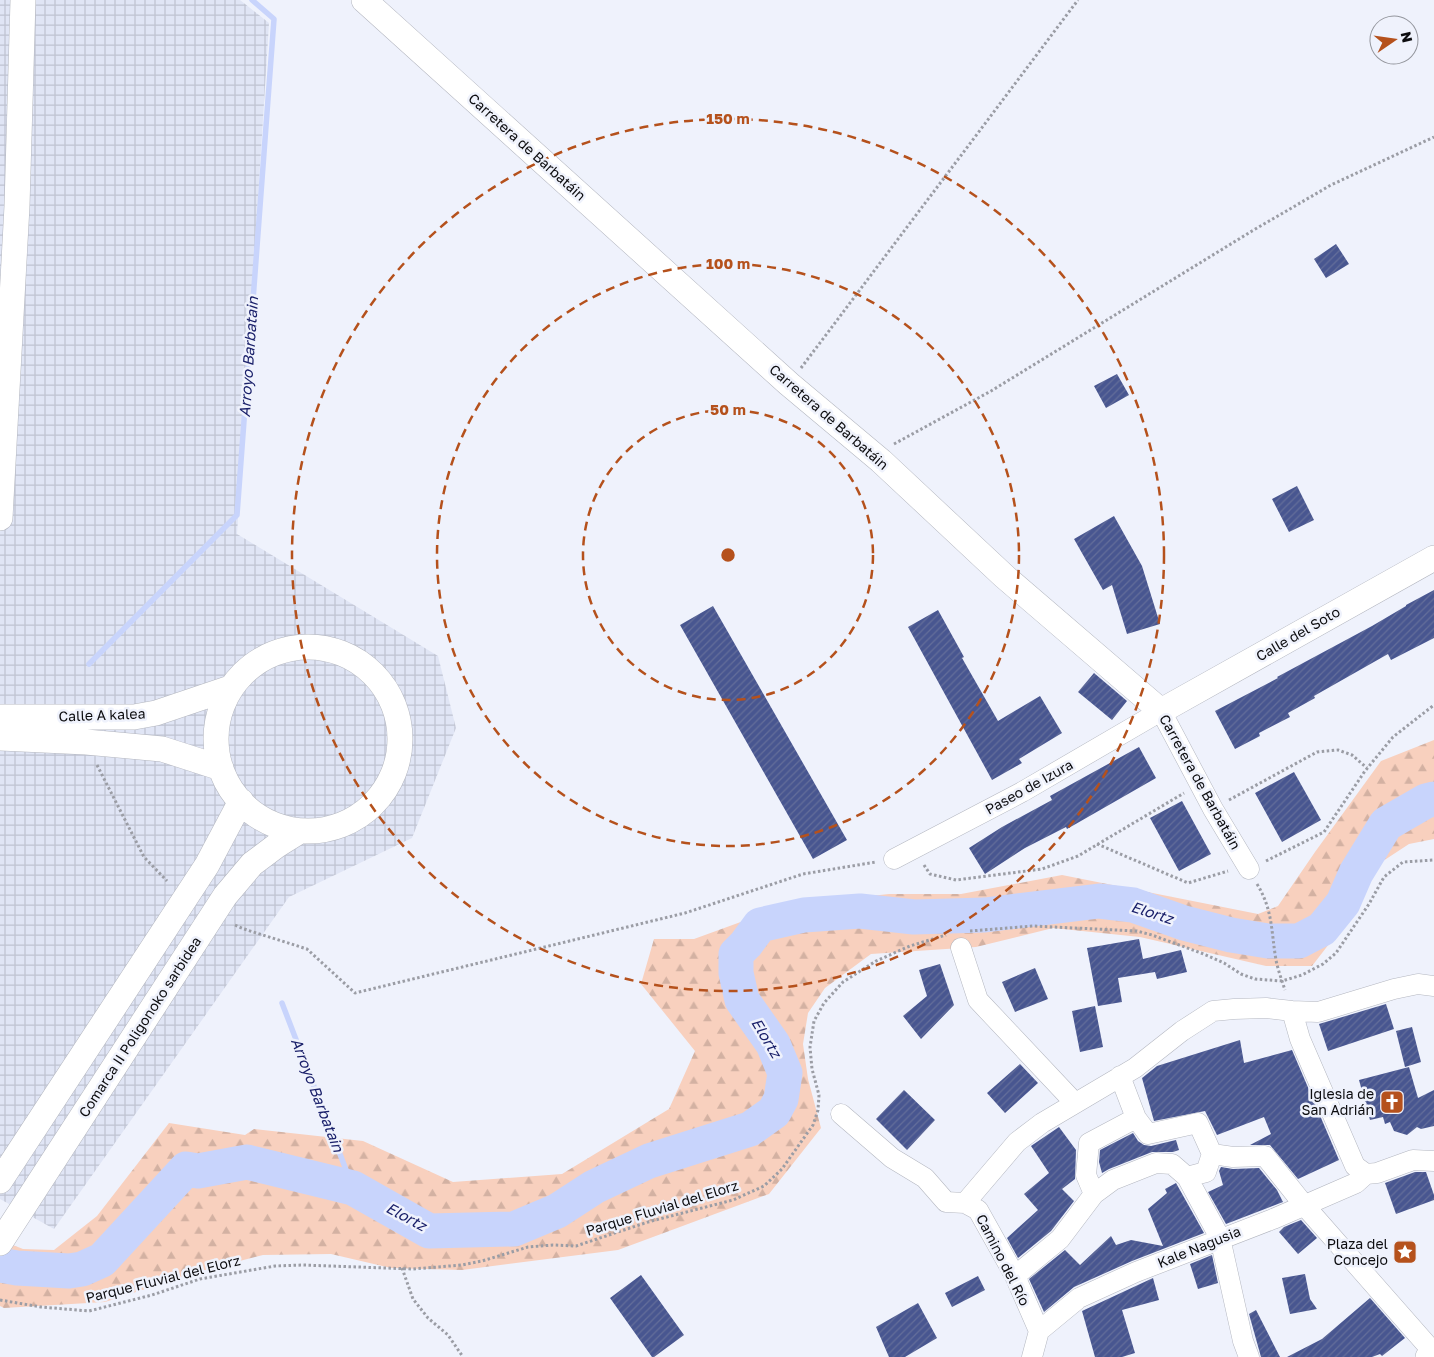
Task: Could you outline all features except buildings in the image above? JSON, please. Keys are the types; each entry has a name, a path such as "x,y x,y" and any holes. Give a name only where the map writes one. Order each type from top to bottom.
{"street":[{"path":"0,518 8,206 23,0"},
{"name":"Carretera de Barbatáin","path":"364,0 789,384 881,460 1006,577 1162,711 1213,809 1249,869"},
{"name":"Calle del Soto","path":"1162,711 1434,558"},
{"path":"306,646 335,650 362,664 383,685 396,712 400,741 394,771 380,797 358,817 330,828 300,831 278,826 258,816 241,802 229,786 220,768 216,741 219,713 230,688 250,666 276,652 306,646"},
{"name":"Calle A kalea","path":"0,716 134,717 156,713 230,688"},
{"name":"Paseo de Izura","path":"894,859 1022,792 1162,711"},
{"name":"Calle A kalea","path":"0,738 86,742 162,749 220,768"},
{"path":"0,1181 207,864 241,802"},
{"name":"Comarca II Poligonoko sarbidea","path":"5,1235 224,896 252,864 300,831"},
{"path":"958,938 978,1000 1075,1103"},
{"path":"965,1203 1017,1142 1042,1123 1135,1068 1182,1031 1213,1012 1266,1008 1318,1012 1418,984 1434,986"},
{"path":"1292,1011 1300,1039 1356,1166 1366,1174 1377,1174 1412,1160 1434,1161"},
{"path":"1120,1076 1136,1118 1148,1134 1198,1123 1212,1154 1206,1172 1187,1177"},
{"name":"Camino del Río","path":"841,1114 892,1158 925,1178 946,1202 965,1203 978,1210 1015,1276 1038,1331"},
{"path":"1094,1194 1086,1174 1089,1143 1136,1118"},
{"path":"1212,1154 1233,1157 1266,1156 1304,1205 1434,1354 1428,1357"},
{"path":"1015,1276 1060,1239 1094,1194 1113,1180 1156,1163 1172,1164 1187,1177 1220,1238 1243,1341 1250,1357"},
{"name":"Kale Nagusia","path":"1038,1331 1079,1298 1136,1272 1356,1183 1366,1174"},
{"path":"1028,1355 1038,1331"}],"path":[{"path":"789,384 1078,0"},
{"path":"881,460 896,442 991,391 1260,226 1331,185 1434,137"},
{"path":"1097,844 1188,884 1225,872 1249,869 1324,832 1367,768 1393,737 1434,705"},
{"path":"86,742 144,857 167,881"},
{"path":"1213,809 1317,752 1338,750 1352,754 1367,768"},
{"path":"913,850 930,874 956,880 1042,869 1078,856 1200,784"},
{"path":"234,925 307,950 355,993 685,913 803,874 894,859"},
{"path":"1249,869 1270,910 1276,962 1282,981 1302,975 1323,964 1336,953 1369,904 1384,877 1403,862 1434,860"},
{"name":"Parque Fluvial del Elorz","path":"0,1300 42,1307 89,1311 152,1295 200,1279 276,1266 426,1268 475,1262 528,1247 576,1246 648,1222 733,1200 764,1186 782,1168 814,1125 819,1096 812,1069 810,1047 814,1021 824,1003 843,982 876,962 910,946 1033,926 1137,931 1201,953 1224,963 1241,974 1255,979 1282,981"},
{"path":"402,1268 414,1299 428,1318 448,1335 463,1357"}],"shaded area":[{"path":"0,0 240,0 269,23 237,534 438,656 456,728 412,838 289,897 54,1229 0,1199"}],"green space":[{"path":"1434,740 1434,839 1409,844 1380,863 1353,913 1312,966 1266,966 1140,937 1053,928 976,947 871,954 825,988 808,1013 803,1044 808,1079 821,1128 769,1194 618,1250 462,1270 391,1268 331,1254 263,1255 201,1271 105,1302 4,1308 0,1306 0,1240 23,1249 54,1250 97,1216 169,1123 245,1135 254,1129 363,1141 453,1182 562,1174 669,1109 695,1051 641,984 654,939 694,939 787,905 889,894 961,894 1062,875 1258,914 1278,906 1381,761"}],"waterway":[{"name":"Arroyo Barbatain","path":"89,664 237,515 274,19 252,0"},
{"name":"Elortz","path":"0,1265 17,1268 69,1271 82,1269 102,1260 186,1169 198,1171 247,1162 353,1188 429,1231 514,1229 557,1211 594,1187 649,1161 750,1129 774,1112 781,1099 785,1073 773,1044 742,1000 736,973 736,954 760,925 804,915 860,911 914,917 985,915 1099,901 1133,905 1184,923 1231,935 1268,941 1299,941 1322,929 1343,903 1356,873 1386,824 1426,801 1434,799"},
{"name":"Arroyo Barbatain","path":"282,1003 353,1188"}],"place":[{"name":"Iglesia de San Adrián","path":"1392,1102"},
{"name":"Plaza del Concejo","path":"1405,1252"}]}
